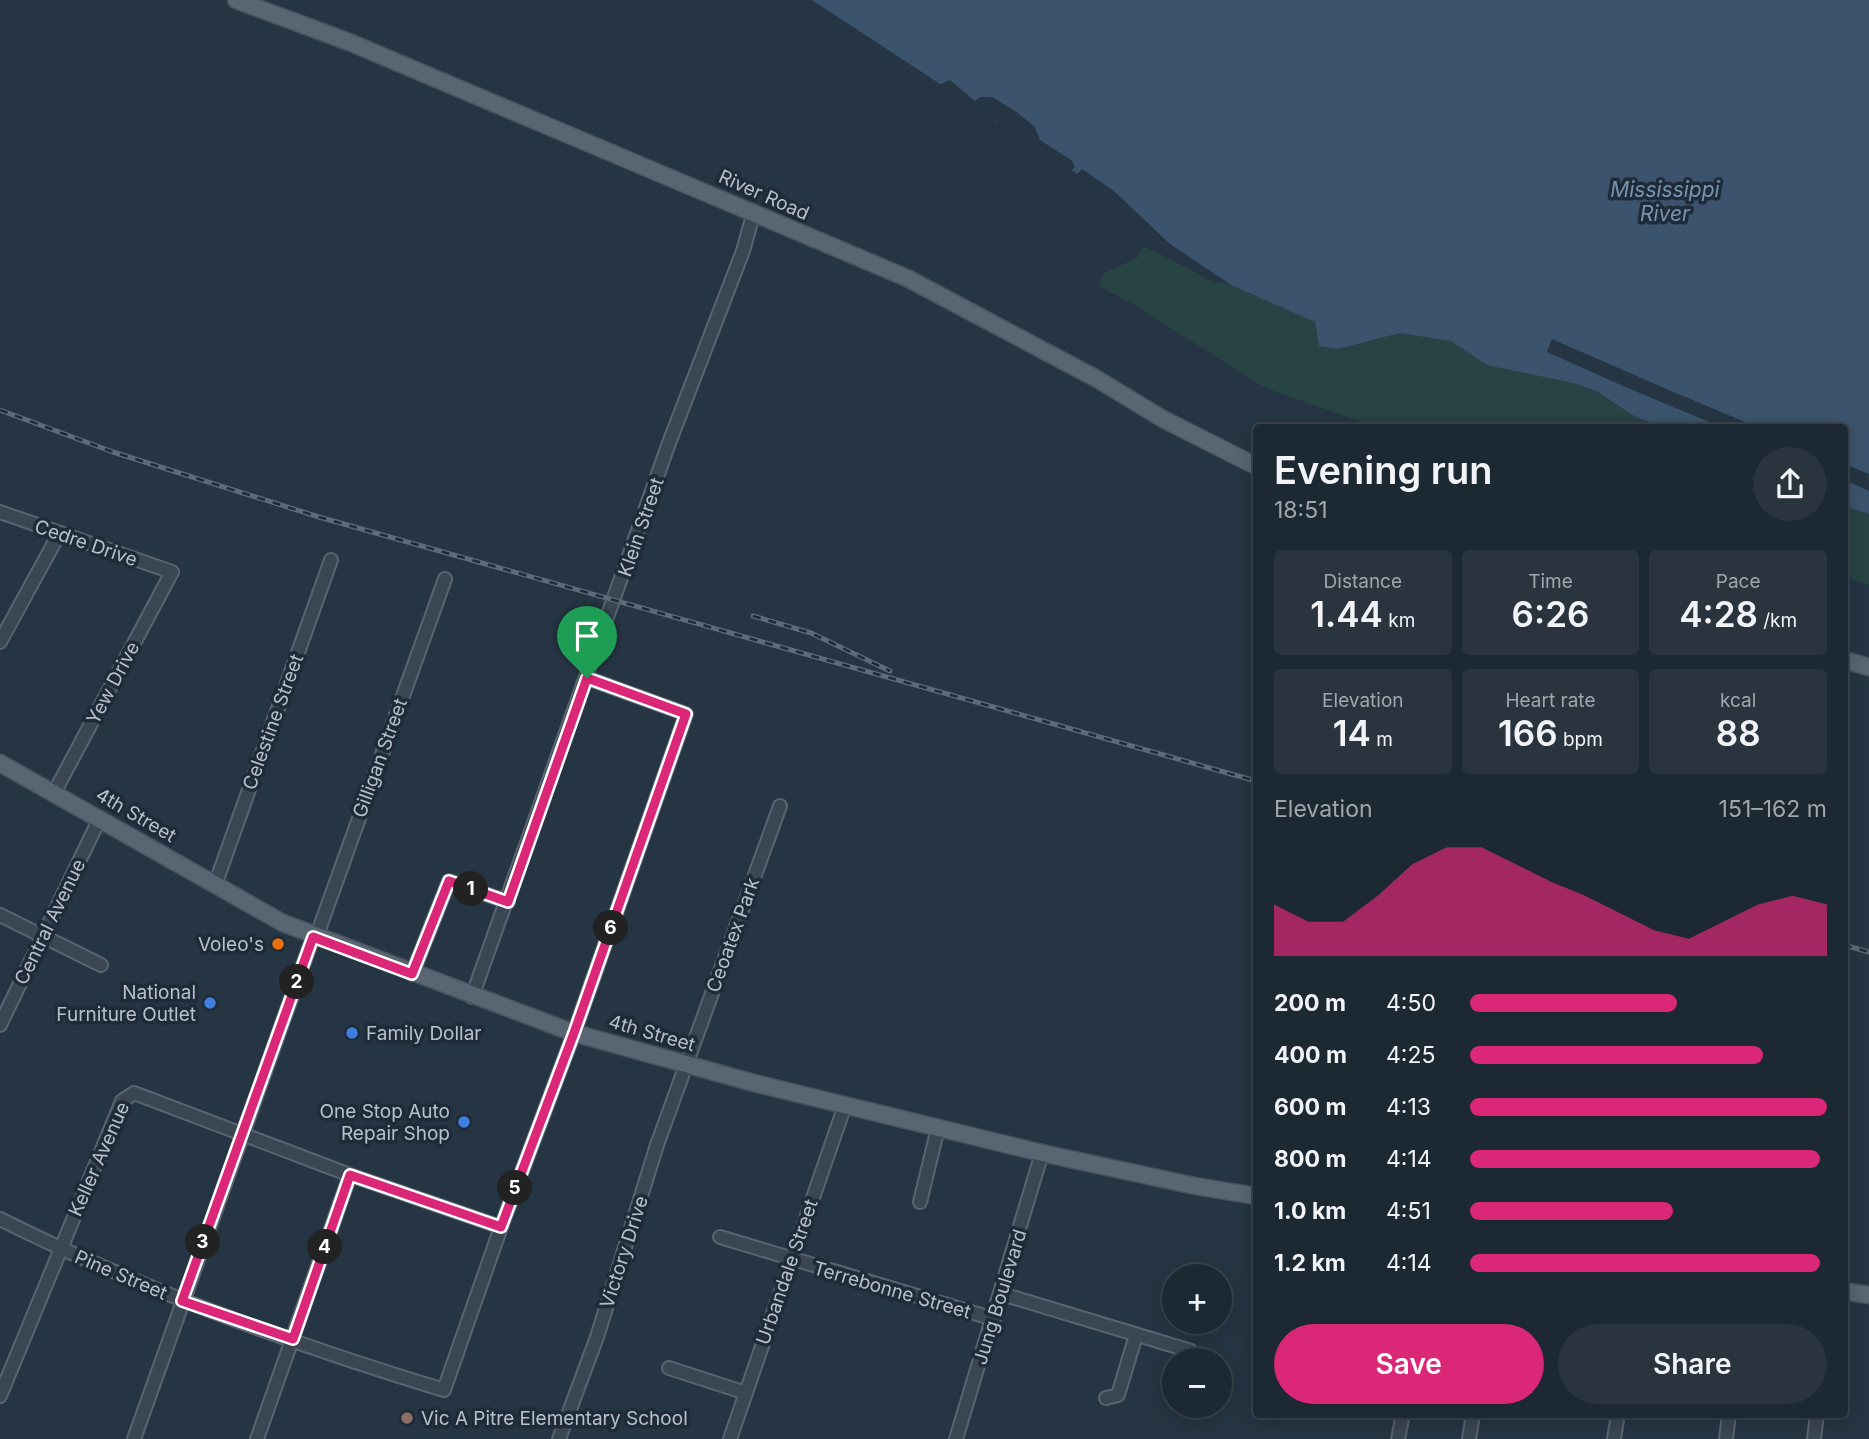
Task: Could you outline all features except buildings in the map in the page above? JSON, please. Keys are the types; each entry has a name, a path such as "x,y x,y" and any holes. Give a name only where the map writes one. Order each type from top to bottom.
{"main road":[{"name":"River Road","path":"236,0 349,42 941,295 1163,419 1253,464"},
{"path":"1848,661 1869,667"},
{"name":"4th Street","path":"0,763 215,885 314,937 574,1033 687,1065 1042,1153 1195,1186 1253,1196"},
{"path":"1848,1291 1869,1294"}],"street":[{"name":"Klein Street","path":"472,997 669,443 743,251 753,215"},
{"name":"Cedre Drive","path":"0,512 172,572"},
{"path":"0,642 59,534"},
{"name":"Celestine Street","path":"215,885 331,560"},
{"name":"Yew Drive","path":"54,793 172,572"},
{"name":"Gilligan Street","path":"134,1439 445,579"},
{"path":"501,1227 574,1033 686,714 587,678"},
{"name":"Ceoatex Park","path":"687,1065 780,806"},
{"name":"Central Avenue","path":"0,1025 100,818"},
{"path":"412,974 449,881 508,902"},
{"path":"0,915 101,965"},
{"name":"Victory Drive","path":"559,1439 597,1337 657,1145 687,1065"},
{"name":"Keller Avenue","path":"0,1396 122,1101 127,1096 142,1095 350,1175 501,1227"},
{"name":"Urbandale Street","path":"730,1439 845,1105"},
{"path":"920,1202 938,1128"},
{"name":"Jung Boulevard","path":"956,1439 1002,1294 1042,1153"},
{"path":"257,1439 350,1175"},
{"name":"Pine Street","path":"0,1219 60,1249 182,1301 444,1390 501,1227"},
{"name":"Terrebonne Street","path":"720,1237 994,1320"},
{"path":"1002,1294 1181,1348"},
{"path":"1106,1398 1118,1395 1136,1335"},
{"path":"669,1368 746,1393"},
{"path":"1398,1439 1401,1418"},
{"path":"1469,1439 1472,1418"},
{"path":"1615,1439 1618,1418"},
{"path":"1726,1439 1729,1418"},
{"path":"1814,1439 1817,1418"}],"green space":[{"path":"1144,246 1212,281 1395,308 1674,424 1367,424 1265,388 1136,306 1099,286 1104,273 1137,258"},
{"path":"1848,493 1869,500 1869,585 1848,578"}],"water":[{"name":"Mississippi River","path":"812,0 1869,0 1869,514 1848,507 1848,424 1655,424 1634,416 1598,392 1573,383 1487,365 1451,341 1400,333 1338,349 1319,346 1315,322 1183,264 1123,204"}],"pier":[{"path":"950,80 975,101 980,97 992,97 1015,111 1034,126 1040,140 1071,160 1075,167 1068,174 1017,141 996,120 986,120 937,86"},
{"path":"1082,169 1114,191 1170,244 1231,285 1214,281 1175,262 1143,234 1120,207 1074,178"},
{"path":"1552,339 1750,424 1714,424 1547,352"},
{"path":"1848,465 1869,474 1869,491 1848,481"}],"railway":[{"path":"0,410 113,452 319,517 1253,780"},
{"path":"753,616 811,633 890,671"},
{"path":"1848,946 1869,952"}],"place":[{"name":"Voleo's","path":"278,944"},
{"name":"National Furniture Outlet","path":"210,1003"},
{"name":"Family Dollar","path":"352,1033"},
{"name":"One Stop Auto Repair Shop","path":"464,1122"},
{"name":"Vic A Pitre Elementary School","path":"407,1418"}],"route":[{"path":"587,678 686,714 574,1033 501,1227 350,1175 293,1339 182,1301 313,937 412,974 449,881 508,902 587,678"}]}
